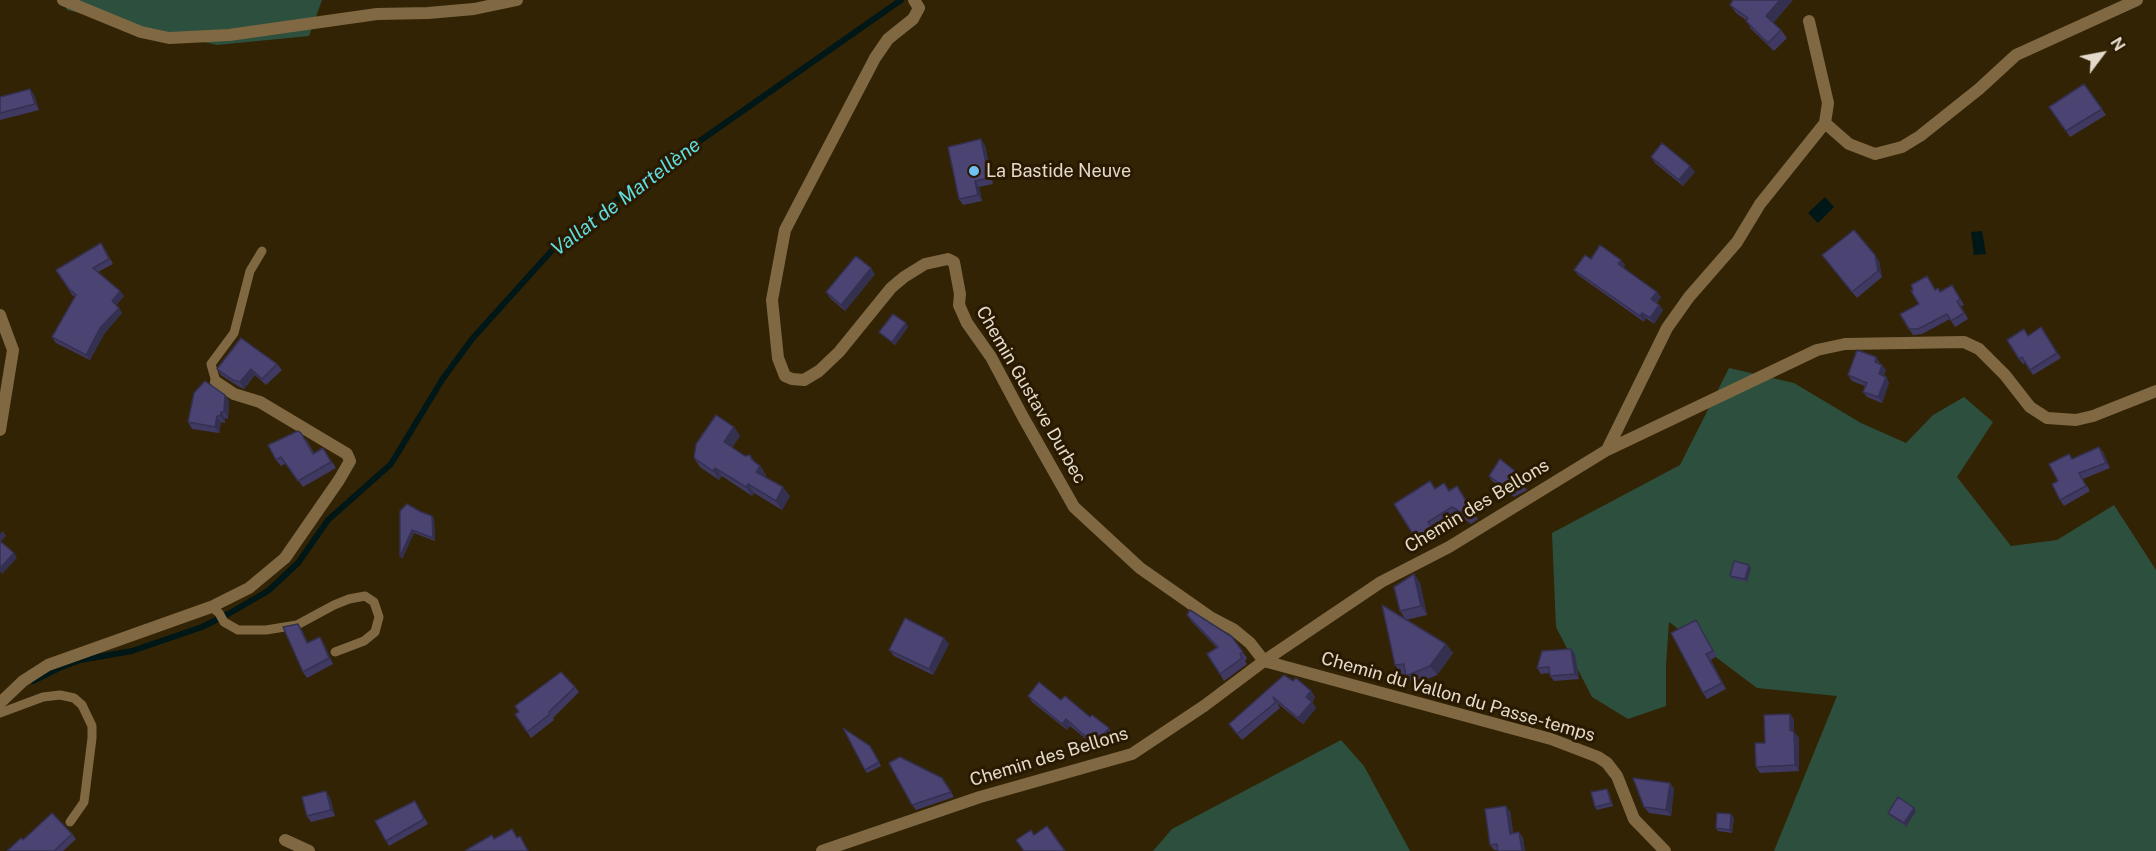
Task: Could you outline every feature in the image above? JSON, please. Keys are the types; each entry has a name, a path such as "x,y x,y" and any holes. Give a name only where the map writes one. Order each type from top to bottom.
{"street":[{"path":"63,0 141,32 169,38 229,35 377,14 474,9 517,0"},
{"name":"Chemin Gustave Durbec","path":"914,0 919,8 913,19 888,39 875,58 785,230 772,300 781,368 785,376 804,380 819,371 839,352 891,288 904,277 925,264 948,259 954,262 960,294 959,305 967,322 991,357 1074,507 1140,568 1210,617 1233,629 1264,661"},
{"path":"1825,123 1849,144 1875,154 1902,147 1920,136 1970,96 2016,55 2138,0"},
{"path":"1607,450 1667,328 1689,297 1737,242 1760,204 1825,123 1828,103 1809,21"},
{"path":"0,315 13,350 0,430"},
{"name":"Chemin des Bellons","path":"822,851 980,796 1132,754 1381,582 1449,547 1607,450 1817,350 1845,344 1964,342 1979,349 2005,375 2030,407 2047,418 2076,420 2093,416 2156,391"},
{"path":"0,703 23,681 48,665 218,614 285,558 339,480 350,460 347,454 270,407 234,394 216,382"},
{"name":"Chemin du Vallon du Passe-temps","path":"1264,661 1551,739 1598,757 1607,763 1617,776 1634,819 1665,851"},
{"path":"285,840 309,851"}],"lane":[{"path":"216,382 211,364 234,333 250,271 262,250"},
{"path":"218,614 238,630 266,630 297,625 334,604 365,596 374,602 379,617 375,632 364,640 335,652"},
{"path":"0,713 43,697 60,695 74,698 82,705 92,726 92,738 84,802 70,822"}],"green space":[{"path":"63,0 322,0 309,36 217,45 67,10"},
{"path":"1729,368 1794,383 1861,423 1906,443 1933,415 1964,397 1993,422 1957,477 2011,546 2057,540 2114,505 2156,570 2156,851 1774,851 1837,696 1757,688 1669,622 1666,706 1628,719 1592,697 1556,627 1552,533 1680,465"},
{"path":"1341,740 1364,766 1410,851 1153,851 1172,829"}],"shaded area":[{"path":"1825,197 1834,207 1818,223 1808,213"},
{"path":"1982,231 1986,254 1974,255 1971,232"}],"building":[{"path":"1733,0 1780,0 1766,16 1781,30 1768,43 1746,21 1748,18 1730,5"},
{"path":"2084,84 2102,109 2066,131 2049,107"},
{"path":"30,89 35,104 0,113 0,97"},
{"name":"La Bastide Neuve","path":"981,139 989,178 975,181 978,195 959,199 948,147"},
{"path":"1662,143 1690,166 1679,180 1651,157"},
{"path":"1854,230 1875,255 1878,271 1852,292 1822,255"},
{"path":"101,243 109,259 93,268 120,291 112,301 119,308 100,328 86,355 52,337 76,295 56,270"},
{"path":"1600,245 1621,260 1618,264 1657,292 1651,299 1659,305 1650,318 1642,313 1640,316 1574,270 1585,255 1591,259"},
{"path":"856,256 871,268 841,305 826,292"},
{"path":"1927,276 1935,290 1938,288 1940,292 1952,285 1960,299 1957,301 1964,313 1951,321 1947,314 1918,329 1909,329 1900,314 1919,304 1911,291 1913,290 1911,285"},
{"path":"893,314 906,323 892,342 879,332"},
{"path":"2041,327 2057,353 2030,370 2022,357 2019,359 2007,340 2024,329 2028,336"},
{"path":"241,338 277,364 262,379 251,369 240,382 217,369"},
{"path":"1857,350 1876,357 1875,362 1882,365 1879,374 1886,377 1878,397 1863,392 1867,383 1848,375"},
{"path":"205,381 225,395 224,412 217,416 215,427 188,422 194,393"},
{"path":"716,415 734,427 724,442 745,456 750,455 752,460 760,466 756,472 783,487 776,501 748,484 746,487 715,468 713,471 694,458 696,444"},
{"path":"298,431 313,454 323,448 331,462 298,481 281,457 276,460 268,445"},
{"path":"2099,447 2106,463 2079,473 2086,486 2060,500 2052,484 2058,481 2049,464 2069,454 2072,459"},
{"path":"1500,459 1515,471 1512,475 1523,485 1511,492 1489,476"},
{"path":"1430,481 1435,489 1444,483 1449,491 1457,486 1472,511 1466,515 1452,507 1428,522 1432,529 1416,539 1394,504"},
{"path":"407,504 432,516 433,538 412,530 400,556 400,511"},
{"path":"0,541 14,553 0,568"},
{"path":"1734,561 1749,565 1745,579 1730,576"},
{"path":"1414,574 1421,606 1400,611 1394,587"},
{"path":"1382,605 1446,644 1430,666 1406,676 1404,664 1395,665"},
{"path":"1190,610 1232,637 1243,652 1240,654 1242,658 1220,674 1207,654 1218,647 1187,615"},
{"path":"905,618 944,638 929,669 889,650"},
{"path":"1696,620 1713,651 1706,654 1722,683 1703,693 1671,633"},
{"path":"298,624 307,643 320,637 329,658 303,672 283,627"},
{"path":"1571,649 1575,674 1550,676 1549,667 1537,668 1542,651"},
{"path":"561,672 575,687 549,712 550,714 527,732 515,714 519,712 515,706"},
{"path":"1284,675 1293,681 1296,678 1311,691 1306,697 1312,702 1298,718 1273,697 1276,702 1237,734 1229,724"},
{"path":"1039,682 1061,700 1065,696 1090,717 1092,715 1109,728 1097,742 1089,736 1087,738 1066,719 1062,724 1028,696"},
{"path":"1790,714 1790,730 1794,732 1795,765 1756,767 1755,743 1765,743 1764,715"},
{"path":"843,728 870,746 879,762 865,770"},
{"path":"900,757 942,778 951,792 912,805 889,763"},
{"path":"1633,778 1670,783 1666,810 1644,807"},
{"path":"1607,789 1611,803 1595,807 1591,792"},
{"path":"326,791 331,810 307,816 302,797"},
{"path":"1898,797 1914,808 1904,823 1888,813"},
{"path":"415,801 424,819 386,841 375,821"},
{"path":"1506,806 1510,834 1519,832 1522,851 1498,851 1497,844 1490,845 1485,809"},
{"path":"52,813 72,834 54,851 7,851 21,838 23,840"},
{"path":"1717,813 1731,814 1730,830 1716,828"},
{"path":"1047,826 1065,851 1024,851 1016,840 1031,830 1034,835"},
{"path":"512,829 517,838 520,836 528,851 466,850 492,835 494,839"}],"waterway":[{"name":"Vallat de Martellène","path":"33,681 80,660 132,651 202,627 268,591 298,563 328,520 391,464 442,380 472,339 555,247 634,187 901,0"}],"place":[{"name":"La Bastide Neuve","path":"974,171"}]}
